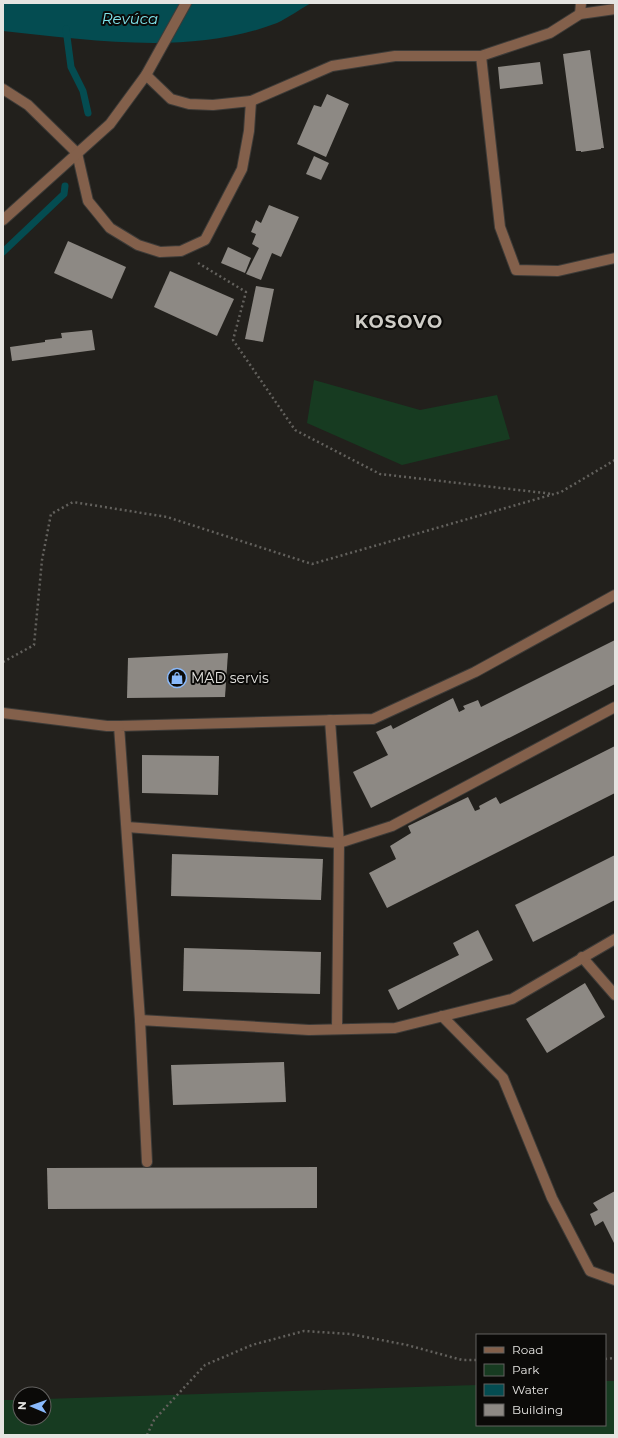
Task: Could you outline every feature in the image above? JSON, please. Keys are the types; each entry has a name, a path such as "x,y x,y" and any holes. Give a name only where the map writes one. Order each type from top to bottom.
{"street":[{"path":"3,220 110,124 146,74 186,3"},
{"path":"580,14 581,3"},
{"path":"146,74 170,100 189,104 213,105 251,101 332,66 395,56 481,56 550,33 580,14 615,9"},
{"path":"481,56 500,228 516,270 558,271 615,258"},
{"path":"3,90 28,105 77,153 88,201 110,228 138,245 160,252 181,251 205,240 242,169 249,131 251,101"},
{"path":"3,712 107,726 373,719 475,672 615,595"},
{"path":"127,827 339,843 392,826 615,707"},
{"path":"330,720 339,843 337,1029"},
{"path":"119,726 140,1020 147,1162"},
{"path":"140,1020 309,1030 395,1028 512,999 615,939"},
{"path":"582,957 615,994"},
{"path":"442,1016 503,1078 552,1198 590,1271 615,1280"}],"path":[{"path":"193,260 246,292 233,340 295,430 380,474 555,494"},
{"path":"3,662 34,645 42,560 51,514 73,502 168,517 312,564 561,492 615,460"},
{"path":"146,1435 154,1420 205,1365 252,1345 304,1331 350,1334 407,1345 462,1360 476,1360"}],"green space":[{"path":"314,380 420,410 497,395 510,439 402,465 307,423"},
{"path":"606,1381 615,1381 615,1435 3,1435 3,1400 12,1400 12,1426 52,1426 52,1399 476,1385 476,1426 606,1426"}],"water":[{"name":"Revúca","path":"3,3 311,3 277,23 244,33 211,39 141,43 3,31"}],"building":[{"path":"590,50 604,148 581,152 576,151 563,54"},
{"path":"540,62 543,84 500,89 498,67"},
{"path":"327,94 349,104 326,157 297,144 314,105 321,107"},
{"path":"314,156 329,163 321,180 306,174"},
{"path":"269,205 299,217 281,257 272,253 261,280 246,274 259,248 252,244 256,234 251,232 256,220 261,223"},
{"path":"68,241 126,267 112,299 54,273"},
{"path":"228,247 251,258 245,273 221,263"},
{"path":"170,271 234,299 217,336 154,307"},
{"path":"256,286 274,289 263,342 245,339"},
{"path":"92,330 95,350 12,361 10,347 62,338 61,333"},
{"path":"615,640 615,684 371,808 353,772 388,755 376,732 391,725 393,729 453,698 459,712 465,709 463,706 478,700 481,707"},
{"name":"MAD servis","path":"228,653 225,697 127,698 128,658"},
{"path":"615,746 615,793 387,908 369,873 396,859 390,846 411,833 408,826 468,797 475,811 480,809 479,806 496,797 500,804"},
{"path":"142,755 219,756 218,795 142,793"},
{"path":"172,854 323,859 321,900 171,896"},
{"path":"615,855 615,900 533,942 515,905"},
{"path":"478,930 493,960 398,1010 388,990 459,955 453,943"},
{"path":"184,948 321,952 320,994 183,991"},
{"path":"585,983 605,1017 547,1053 526,1019"},
{"path":"284,1062 286,1102 173,1105 171,1065"},
{"path":"317,1167 317,1208 48,1209 47,1168"},
{"path":"615,1191 615,1245 603,1221 595,1226 590,1214 598,1210 593,1203"}],"waterway":[{"path":"66,29 71,67 83,91 88,113"},
{"path":"3,252 64,194 65,186"}],"place":[{"name":"MAD servis","path":"177,678"}],"district":[{"name":"KOSOVO","path":"399,322"}]}
